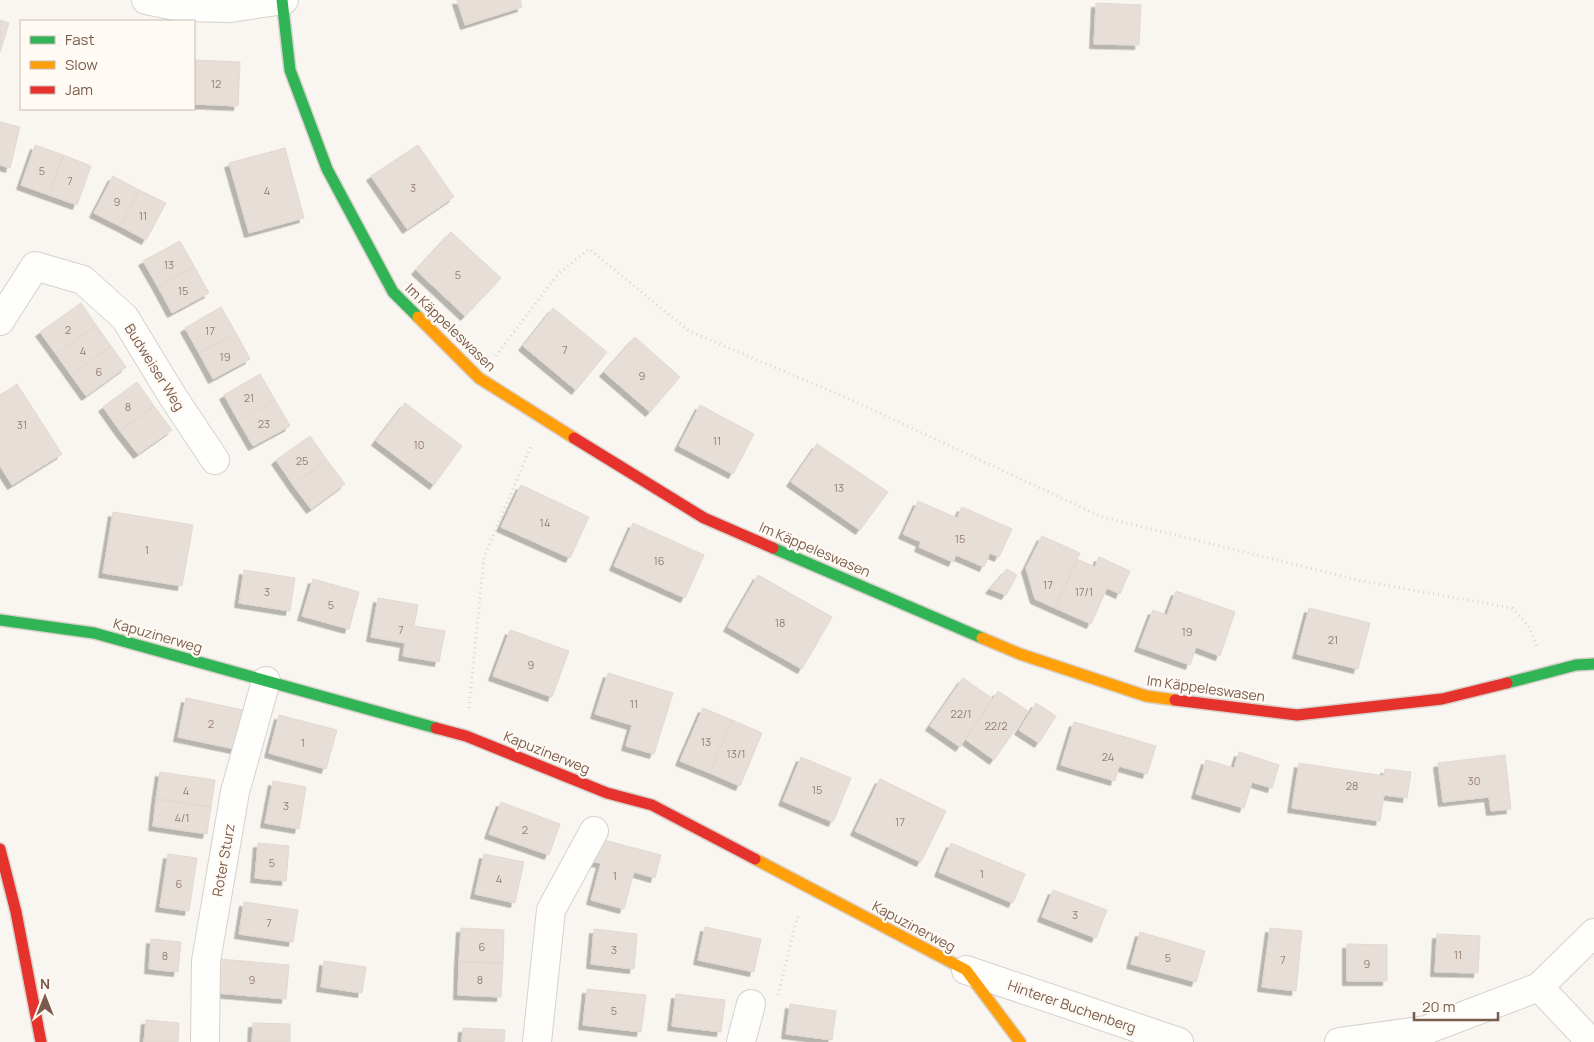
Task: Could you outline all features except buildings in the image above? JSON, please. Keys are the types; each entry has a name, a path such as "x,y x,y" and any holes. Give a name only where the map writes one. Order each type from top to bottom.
{"street":[{"path":"146,0 180,7 220,8 283,0"},
{"name":"Im Käppeleswasen","path":"283,0 290,70 327,169 393,292 479,378 542,419 704,518 1020,654 1146,696 1297,715 1442,699 1576,665 1594,664"},
{"name":"Budweiser Weg","path":"0,321 35,266 83,280 125,318 173,397 215,460"},
{"name":"Kapuzinerweg","path":"0,620 94,633 466,736 607,792 652,805 966,970 1020,1042"},
{"name":"Roter Sturz","path":"205,1042 208,952 235,792 266,681"},
{"path":"537,1042 551,910 594,831"},
{"path":"0,849 16,912 41,1042"},
{"path":"1339,1042 1426,1030 1539,987 1594,933"},
{"name":"Hinterer Buchenberg","path":"966,970 1179,1042"},
{"path":"1539,987 1590,1042"},
{"path":"741,1042 752,1004"}],"path":[{"path":"479,378 558,274 589,249 688,331 856,402 1102,517 1362,581 1512,608 1528,625 1548,672"},
{"path":"466,736 484,557 542,419"},
{"path":"752,1004 776,1005 795,925"}],"traffic: fast":[{"path":"282,0 290,70 327,169 393,292 418,317"},
{"path":"773,548 982,638"},
{"path":"0,620 94,633 436,728"},
{"path":"1507,683 1576,665 1594,664"}],"traffic: slow":[{"path":"418,317 479,378 574,438"},
{"path":"982,638 1020,654 1146,696 1175,700"},
{"path":"755,859 966,970 1020,1042"}],"traffic: jam":[{"path":"574,438 704,518 773,548"},
{"path":"1175,700 1297,715 1442,699 1507,683"},
{"path":"436,728 466,736 607,793 652,805 755,859"},
{"path":"0,849 16,912 41,1042"}]}
